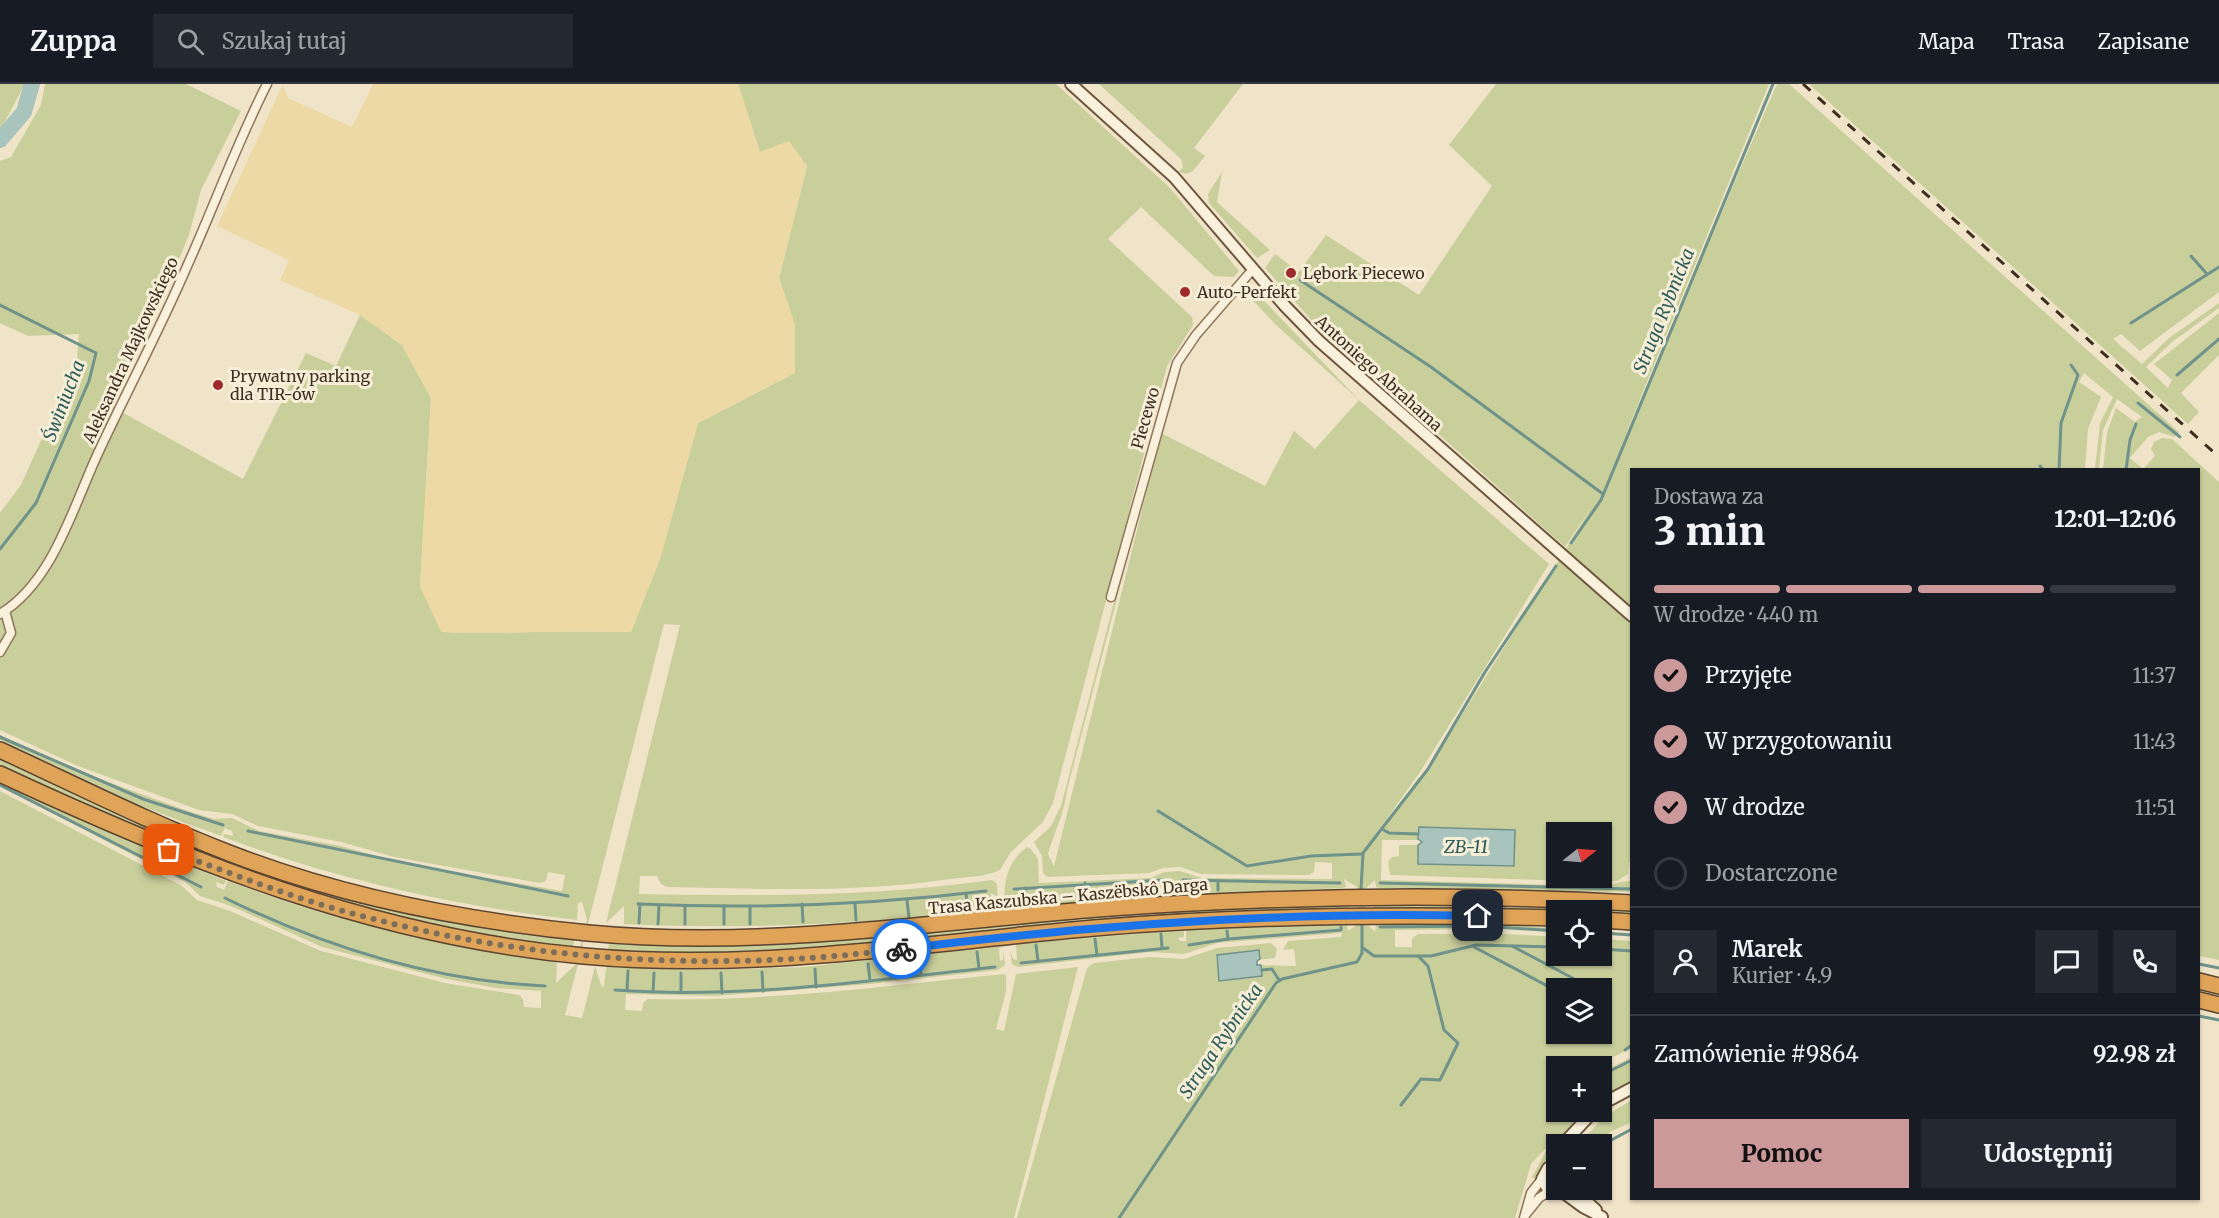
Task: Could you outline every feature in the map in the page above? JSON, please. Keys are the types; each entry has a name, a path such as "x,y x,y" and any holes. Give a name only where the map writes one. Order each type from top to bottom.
{"highway":[{"name":"Trasa Kaszubska – Kaszëbskô Darga","path":"0,750 173,830 277,870 420,907 499,921 603,934 684,938 813,935 1093,910 1350,896 1440,896 1630,903"},
{"name":"Trasa Kaszubska – Kaszëbskô Darga","path":"0,774 169,850 312,902 438,934 579,956 684,962 775,960 1095,928 1249,918 1440,915 1546,918"},
{"path":"1612,921 1630,922"},
{"path":"2200,981 2219,986"},
{"path":"2200,1000 2219,1005"}],"main road":[{"name":"Antoniego Abrahama","path":"1071,84 1174,177 1284,305 1343,363 1630,614"},
{"path":"1612,1099 1630,1089"},
{"path":"1572,1134 1583,1122"},
{"path":"1546,1175 1542,1179 1546,1186"},
{"path":"1572,1200 1603,1217"},
{"path":"1585,1200 1603,1217"}],"street":[{"name":"Aleksandra Majkowskiego","path":"3,613 31,588 47,565 100,448 156,337 226,171 267,84"},
{"name":"Piecewo","path":"1111,597 1177,363 1196,335 1252,269"},
{"path":"0,652 11,633 3,613"},
{"path":"1524,1217 1531,1193 1542,1179"},
{"path":"1524,1217 1539,1198 1546,1195"}],"green space":[{"path":"0,84 25,84 0,131"},
{"path":"45,84 186,84 241,111 201,190 189,235 165,292 109,405 243,479 306,353 336,366 360,315 402,345 431,398 420,586 442,632 631,632 660,559 698,423 795,373 795,325 779,278 807,166 760,152 738,84 1056,84 1170,188 1239,271 1234,277 1214,276 1141,207 1108,239 1192,317 1193,325 1167,366 1130,507 1111,597 1107,597 1053,803 1043,822 1010,853 1000,870 976,876 879,886 774,889 667,887 661,884 657,876 640,876 639,894 684,895 772,895 903,890 992,880 997,884 998,906 996,896 991,893 993,911 855,922 762,926 670,926 624,924 624,906 606,923 680,625 664,624 565,1015 582,1018 595,966 601,985 604,987 606,967 710,970 805,967 1014,944 999,948 1000,961 1003,960 1003,950 1005,965 998,970 871,984 715,996 626,994 625,1010 642,1011 643,1003 648,999 782,996 1003,974 1006,975 1006,992 996,1029 1004,1031 1016,974 1078,967 1014,1218 0,1218 0,791 182,886 197,900 230,911 321,951 445,983 519,995 523,999 524,1007 541,1008 541,991 496,988 446,979 322,947 231,906 200,896 185,882 0,786 0,782 101,829 226,881 224,885 216,882 217,887 224,890 228,881 307,908 388,931 470,948 553,961 557,963 556,983 576,964 587,920 582,902 578,903 577,920 531,914 442,899 310,866 223,837 224,834 233,836 232,831 225,828 221,836 133,803 0,740 0,735 75,770 214,819 232,818 259,831 341,846 397,862 562,891 565,875 548,872 546,881 540,883 394,857 341,842 258,826 232,814 199,810 78,766 0,730 0,513 21,485 77,360 79,334 28,336 0,323 0,161 11,157 41,105"},
{"path":"1099,84 1243,84 1194,148 1205,156 1193,171 1186,174 1179,172 1183,167 1181,159"},
{"path":"1496,84 1769,84 1622,443 1777,84 1789,84 2179,432 2174,437 2159,432 2148,437 2130,458 2142,468 2103,468 2107,432 2116,408 2135,422 2142,417 2117,399 2103,430 2099,468 2095,468 2100,423 2113,397 2084,373 2079,382 2101,397 2088,429 2085,468 1630,468 1630,862 1628,874 1612,881 1612,822 1546,822 1546,880 1390,875 1388,862 1392,857 1399,856 1399,845 1422,845 1418,846 1418,864 1513,867 1515,830 1419,827 1418,839 1422,840 1382,840 1381,880 1546,885 1546,888 1612,888 1612,884 1630,881 1630,892 1380,888 1376,887 1375,880 1365,889 1366,923 1375,932 1376,924 1380,923 1546,927 1546,931 1507,929 1395,930 1395,947 1412,947 1412,939 1418,934 1546,936 1546,966 1612,966 1612,940 1630,941 1630,1049 1612,1057 1546,1056 1546,1122 1574,1122 1564,1134 1546,1134 1546,1148 1531,1164 1515,1218 1017,1218 1087,968 1094,963 1149,957 1184,959 1217,948 1271,943 1277,949 1275,958 1257,960 1260,959 1259,950 1216,956 1220,981 1261,977 1261,966 1257,965 1296,966 1294,949 1283,950 1288,941 1341,937 1342,933 1217,943 1184,954 1150,952 1017,967 1012,964 1010,950 1013,959 1017,960 1016,944 1184,930 1184,937 1178,938 1180,941 1186,941 1186,930 1342,924 1347,925 1348,931 1358,924 1357,887 1344,879 1346,887 1343,888 1167,896 1167,890 1174,889 1171,885 1166,885 1166,896 995,911 1010,907 1008,895 1006,895 1005,903 1006,879 1011,865 1027,847 1038,859 1039,883 1150,878 1164,872 1180,871 1202,878 1332,879 1332,863 1315,862 1314,872 1309,875 1201,874 1180,867 1163,868 1149,873 1047,877 1043,873 1042,856 1034,842 1051,826 1061,806 1115,598 1117,599 1064,806 1048,854 1054,866 1161,433 1265,486 1294,431 1315,449 1359,400 1549,564 1422,769 1377,833 1380,835 1418,778 1421,779 1428,769 1592,507 1565,547 1314,323 1265,268 1275,254 1299,272 1326,235 1419,295 1492,186 1449,145"},
{"path":"1809,84 2219,84 2219,292 2140,351 2121,334 2113,339 2142,364 2169,338 2219,303 2219,308 2172,342 2146,367 2168,388 2172,380 2154,364 2219,313 2219,355 2181,393 2199,412 2188,424"},
{"path":"1222,172 1217,202 1270,250 1257,258 1209,203 1208,194"},
{"path":"1247,283 1359,400 1276,325 1242,289"},
{"path":"2162,438 2172,439 2219,482 2219,960 2200,956 2200,468 2144,468 2155,456 2151,449 2154,442"},
{"path":"0,756 204,850 575,938 572,949 530,944 396,918 274,883 91,809 0,766"},
{"path":"1349,903 1349,909 1255,911 744,955 607,952 610,941 813,941 1160,911"},
{"path":"1374,903 1546,908 1546,910 1374,908"},
{"path":"1612,909 1630,910 1630,915 1612,914"},
{"path":"1630,1058 1630,1082 1612,1091 1612,1067"},
{"path":"1630,1101 1630,1123 1608,1134 1588,1134 1599,1122 1612,1122 1612,1112"},
{"path":"1546,1151 1546,1160 1534,1179 1532,1177"}],"sand":[{"path":"283,84 288,98 352,127 373,84 738,84 760,152 789,141 807,166 779,278 795,324 795,373 698,423 660,559 631,632 441,632 420,586 431,398 402,345 360,315 280,280 289,260 217,226"}],"water":[{"name":"ZB-11","path":"1419,827 1515,830 1514,866 1418,864 1418,845 1422,842 1418,839"},
{"path":"1259,950 1260,959 1257,965 1261,965 1262,976 1219,981 1217,955"}],"waterway":[{"path":"0,140 24,112 32,84"},
{"name":"Struga Rybnicka","path":"1571,543 1601,500 1773,84"},
{"path":"2191,256 2207,274"},
{"path":"2131,323 2219,267"},
{"path":"1300,280 1431,367 1603,494"},
{"name":"Świniucha","path":"0,305 96,353 89,381 36,503 0,549"},
{"path":"2177,375 2219,339"},
{"path":"2059,468 2061,423 2078,375 2071,365"},
{"path":"2138,403 2180,437"},
{"path":"2126,468 2130,440 2136,424"},
{"name":"Struga Rybnicka","path":"1361,889 1363,853 1428,769 1485,672 1556,566"},
{"path":"0,737 143,799 223,825"},
{"path":"0,785 201,887"},
{"path":"1158,811 1247,866 1311,856 1361,854"},
{"path":"1382,829 1389,833 1418,834"},
{"path":"248,831 568,896"},
{"path":"1014,889 1163,880"},
{"path":"1183,880 1340,883"},
{"path":"1151,881 1152,894"},
{"path":"1218,881 1218,890"},
{"path":"1085,883 1086,899"},
{"path":"1380,883 1630,889"},
{"path":"1025,888 1027,905"},
{"path":"638,904 812,905 899,900 986,891"},
{"path":"966,894 968,912"},
{"path":"225,898 301,932 380,958 462,977 545,986"},
{"path":"907,900 909,918"},
{"path":"639,923 640,904"},
{"path":"802,904 803,922"},
{"path":"855,904 856,920"},
{"path":"658,924 659,905"},
{"path":"1490,905 1505,906"},
{"path":"685,906 685,924"},
{"path":"724,906 724,924"},
{"path":"750,906 750,924"},
{"name":"Struga Rybnicka","path":"1119,1218 1276,983 1282,979 1357,962 1362,953 1362,923"},
{"path":"1380,927 1482,926 1546,930"},
{"path":"1189,945 1228,939 1341,930 1341,927"},
{"path":"1227,931 1228,939"},
{"path":"1161,934 1162,948"},
{"path":"1612,934 1630,935"},
{"path":"1095,939 1097,955"},
{"path":"1036,945 1038,961"},
{"path":"1363,948 1374,956 1431,956 1476,945 1546,947"},
{"path":"1512,946 1573,978"},
{"path":"1474,947 1546,985"},
{"path":"1021,963 1168,948"},
{"path":"1612,950 1630,951"},
{"path":"977,952 979,968"},
{"path":"1401,1105 1421,1079 1440,1080 1458,1043 1444,1030 1428,966 1418,956"},
{"path":"920,958 921,975"},
{"path":"868,964 870,980"},
{"path":"2200,964 2219,968"},
{"path":"615,990 663,992 758,990 853,983 995,967"},
{"path":"815,969 816,987"},
{"path":"1262,970 1272,969 1279,980"},
{"path":"627,990 628,971"},
{"path":"762,972 763,991"},
{"path":"653,992 654,973"},
{"path":"681,973 681,992"},
{"path":"721,973 722,993"},
{"path":"2200,1016 2219,1020"},
{"path":"1625,1050 1630,1046"},
{"path":"1612,1070 1630,1061"},
{"path":"1612,1140 1630,1130"}],"railway":[{"path":"1803,84 2219,457"}],"way so far":[{"path":"169,850 261,885 364,917 477,942 541,952 684,962 724,962 814,958 901,949"}],"place":[{"name":"Lębork Piecewo","path":"1291,273"},
{"name":"Auto-Perfekt","path":"1185,292"},
{"name":"Prywatny parking dla TIR-ów","path":"218,385"}],"route":[{"path":"901,949 1095,928 1249,918 1350,915 1478,916"}]}
